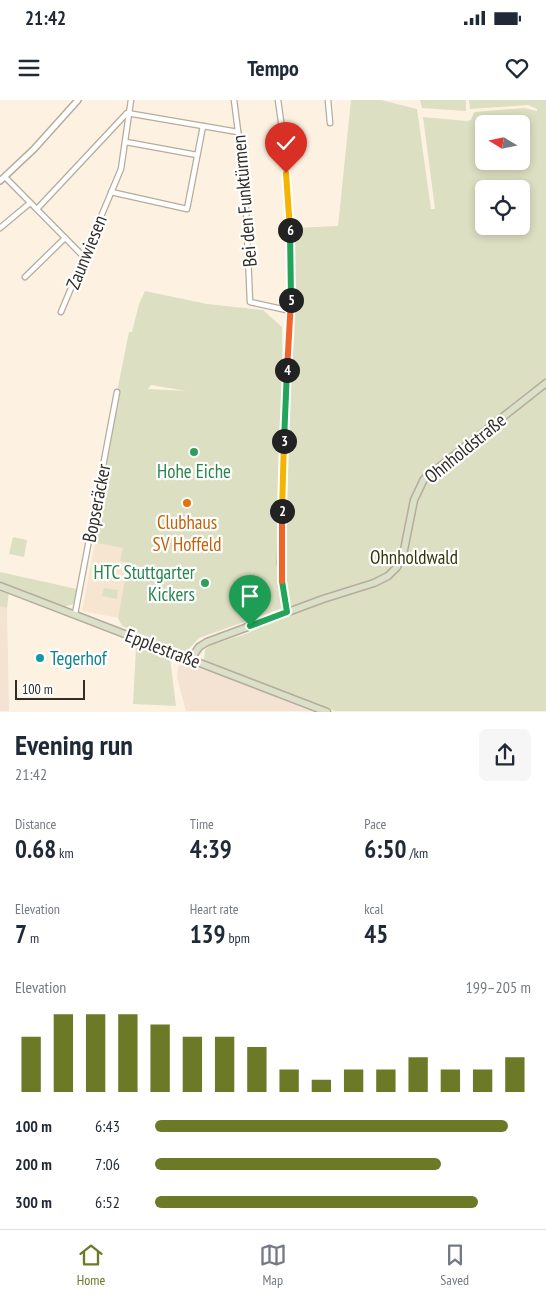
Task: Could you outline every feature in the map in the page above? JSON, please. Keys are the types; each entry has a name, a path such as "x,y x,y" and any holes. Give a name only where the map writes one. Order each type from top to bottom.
{"main road":[{"name":"Ohnholdstraße","path":"191,659 199,647 207,642 344,591 374,583 393,572 403,555 414,500 424,479 546,384"},
{"name":"Epplestraße","path":"0,586 326,712"}],"street":[{"path":"78,100 34,149 2,179 30,203 84,257"},
{"name":"Zaunwiesen","path":"61,312 121,169 131,100"},
{"name":"Bei den Funktürmen","path":"234,100 245,185 250,302 291,314"},
{"path":"278,100 284,143 290,230 291,314 280,563 287,612"},
{"path":"328,100 330,123"},
{"path":"36,209 122,116 130,114 238,132"},
{"name":"Zaunwiesen","path":"111,192 187,209 203,126"},
{"path":"126,142 198,155"},
{"path":"0,228 30,203"},
{"path":"25,277 65,238"},
{"name":"Bopseräcker","path":"74,614 117,392"}],"shaded area":[{"path":"95,542 123,547 129,563 118,618 82,611"},
{"path":"0,606 7,608 9,711 0,711"},
{"path":"184,661 312,711 186,711 177,678 178,667"}],"green space":[{"name":"Ohnholdwald","path":"351,100 381,100 417,109 431,209 435,209 423,117 467,121 471,120 474,112 524,108 537,111 537,109 528,105 470,109 469,100 546,100 546,711 335,711 204,660 205,650 210,645 246,634 288,614 282,582 283,608 199,638 185,653 122,626 118,618 128,563 120,561 123,548 87,541 129,332 132,332 139,304 145,291 207,304 263,310 282,327 282,546 292,309 292,228 338,226","holes":["151,385 187,391 148,389"]},
{"path":"420,100 466,100 466,111 422,108"},
{"path":"13,537 27,540 24,557 9,554"},
{"path":"0,572 77,589 74,604 64,607 0,583"},
{"path":"0,588 9,591 7,608 0,606"},
{"path":"104,588 118,590 117,599 102,596"},
{"path":"136,648 145,648 170,658 176,706 133,704"}],"place":[{"name":"Hohe Eiche","path":"194,452"},
{"name":"Clubhaus SV Hoffeld","path":"187,503"},
{"name":"HTC Stuttgarter Kickers","path":"205,583"},
{"name":"Tegerhof","path":"40,658"}],"route":[{"path":"250,626 287,612 280,572 291,300 290,230 286,173"}]}
